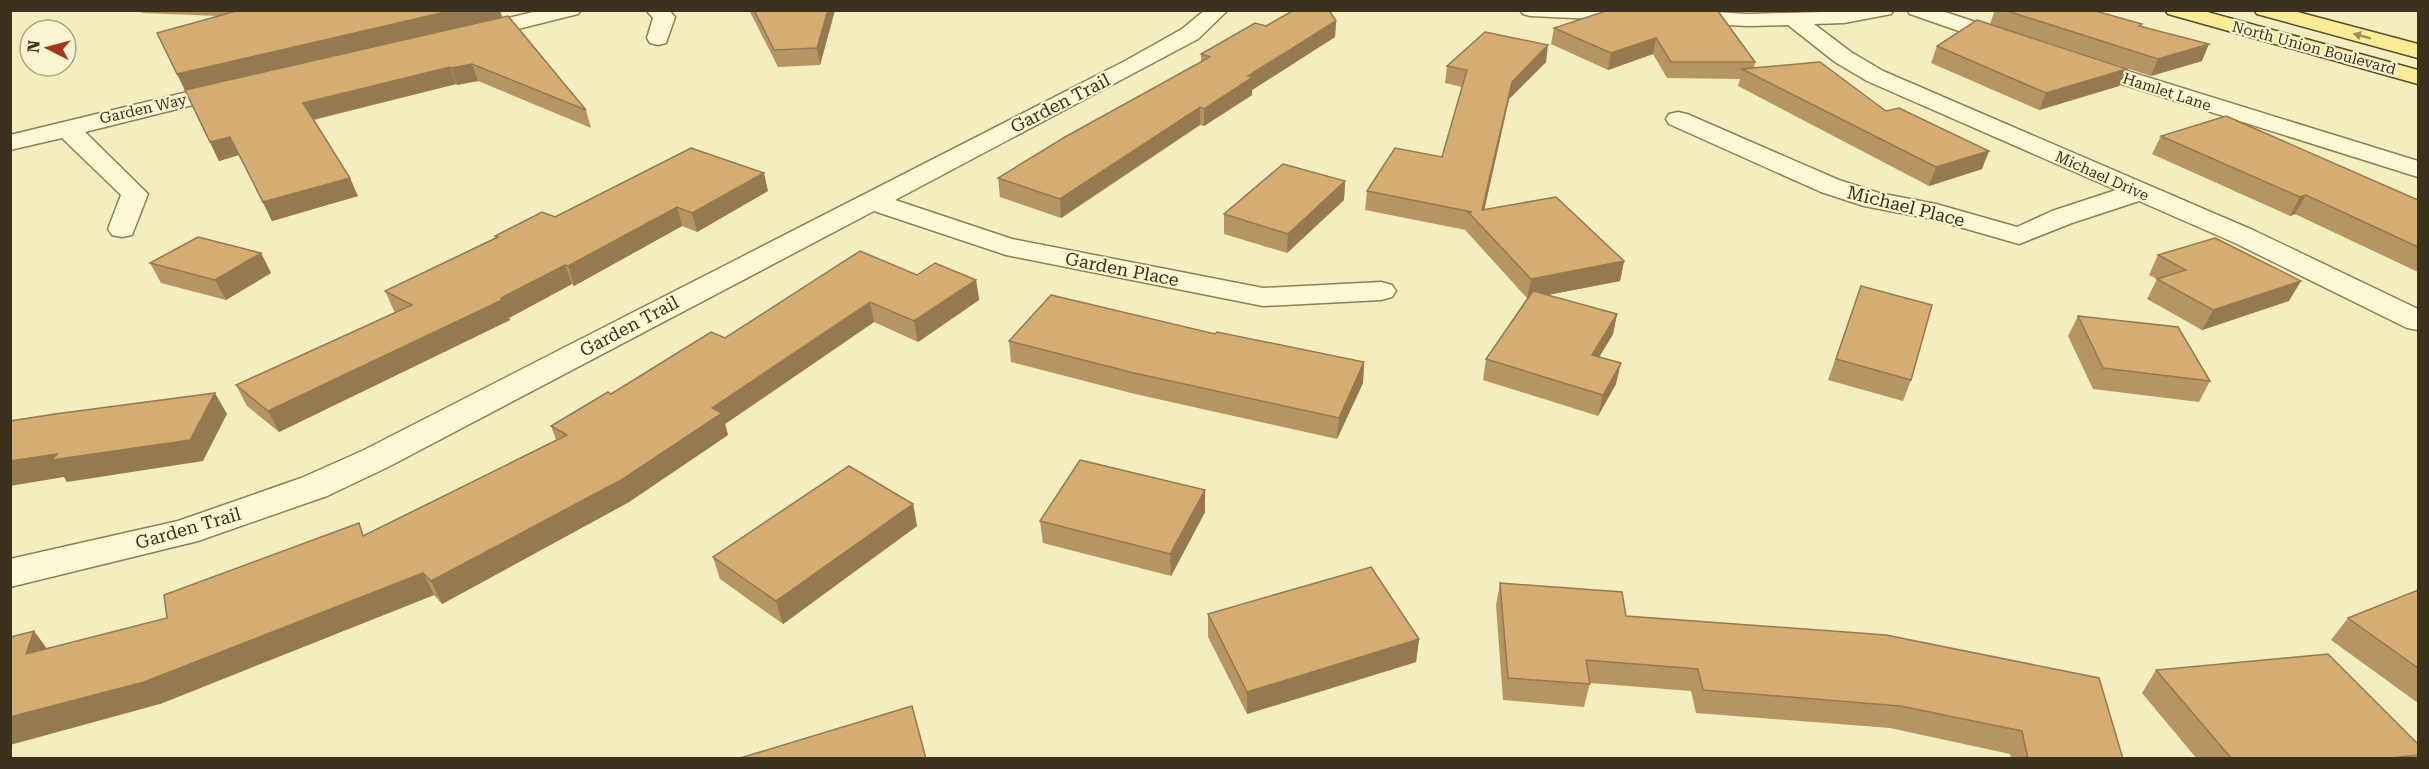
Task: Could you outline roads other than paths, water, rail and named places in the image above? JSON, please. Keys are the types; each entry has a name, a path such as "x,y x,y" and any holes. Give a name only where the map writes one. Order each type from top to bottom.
{"main road":[{"name":"North Union Boulevard","path":"2175,10 2418,77"},
{"name":"North Union Boulevard","path":"2264,10 2418,51"}],"street":[{"path":"449,39 571,10"},
{"path":"656,10 664,17 658,38"},
{"name":"Garden Trail","path":"10,573 185,532 314,487 385,453 1133,66 1190,34 1218,10"},
{"path":"1530,10 1706,20 1793,20 1844,17 1884,10"},
{"path":"1917,10 2035,49"},
{"name":"Michael Drive","path":"1793,20 1842,57 1875,76 2244,237 2418,321"},
{"name":"Hamlet Lane","path":"2057,56 2418,169"},
{"name":"Garden Way","path":"10,143 251,84"},
{"name":"Michael Place","path":"1678,119 1830,186 1874,200 1936,212 2019,237 2062,217 2138,192"},
{"name":"Garden Way","path":"66,128 135,194 122,229"},
{"name":"Garden Place","path":"870,201 1006,246 1263,297 1381,291"}]}
